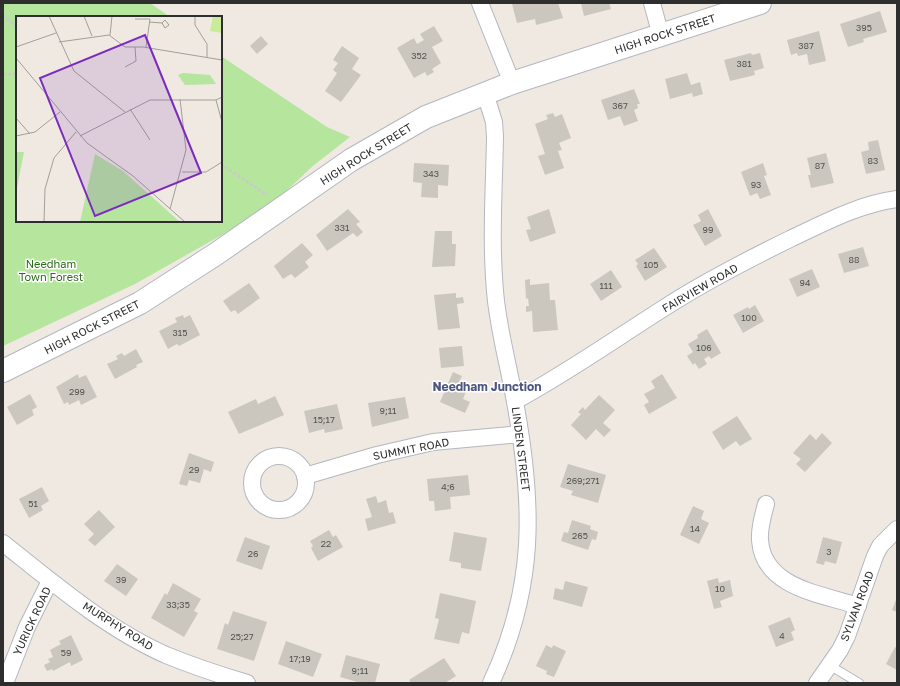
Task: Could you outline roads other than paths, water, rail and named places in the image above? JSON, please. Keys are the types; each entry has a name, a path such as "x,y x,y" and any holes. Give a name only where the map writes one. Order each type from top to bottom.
{"street":[{"path":"480,3 512,83"},
{"path":"652,3 661,36"},
{"name":"HIGH ROCK STREET","path":"3,371 140,303 216,254 351,160 426,117 512,83 760,3"},
{"name":"LINDEN STREET","path":"485,93 494,122 495,137 493,254 496,299 501,337 515,401 520,434 527,496 528,530 526,569 514,628 491,683"},
{"name":"FAIRVIEW ROAD","path":"515,401 552,381 666,307 755,256 832,219 860,208 897,199"},
{"name":"SUMMIT ROAD","path":"305,476 377,455 433,442 520,434"},
{"path":"766,504 760,542 767,564 776,575 795,586 858,606"},
{"name":"SYLVAN ROAD","path":"816,683 847,636 878,551 887,538 897,529"},
{"name":"MURPHY ROAD","path":"3,543 50,581 105,620 165,654 197,667 247,683"},
{"name":"YURICK ROAD","path":"5,683 27,627 50,581"}],"lane":[{"path":"829,665 859,683"}],"district":[{"name":"Needham Junction","path":"487,387"}],"park label":[{"name":"Needham Town Forest","path":"51,270"}]}
